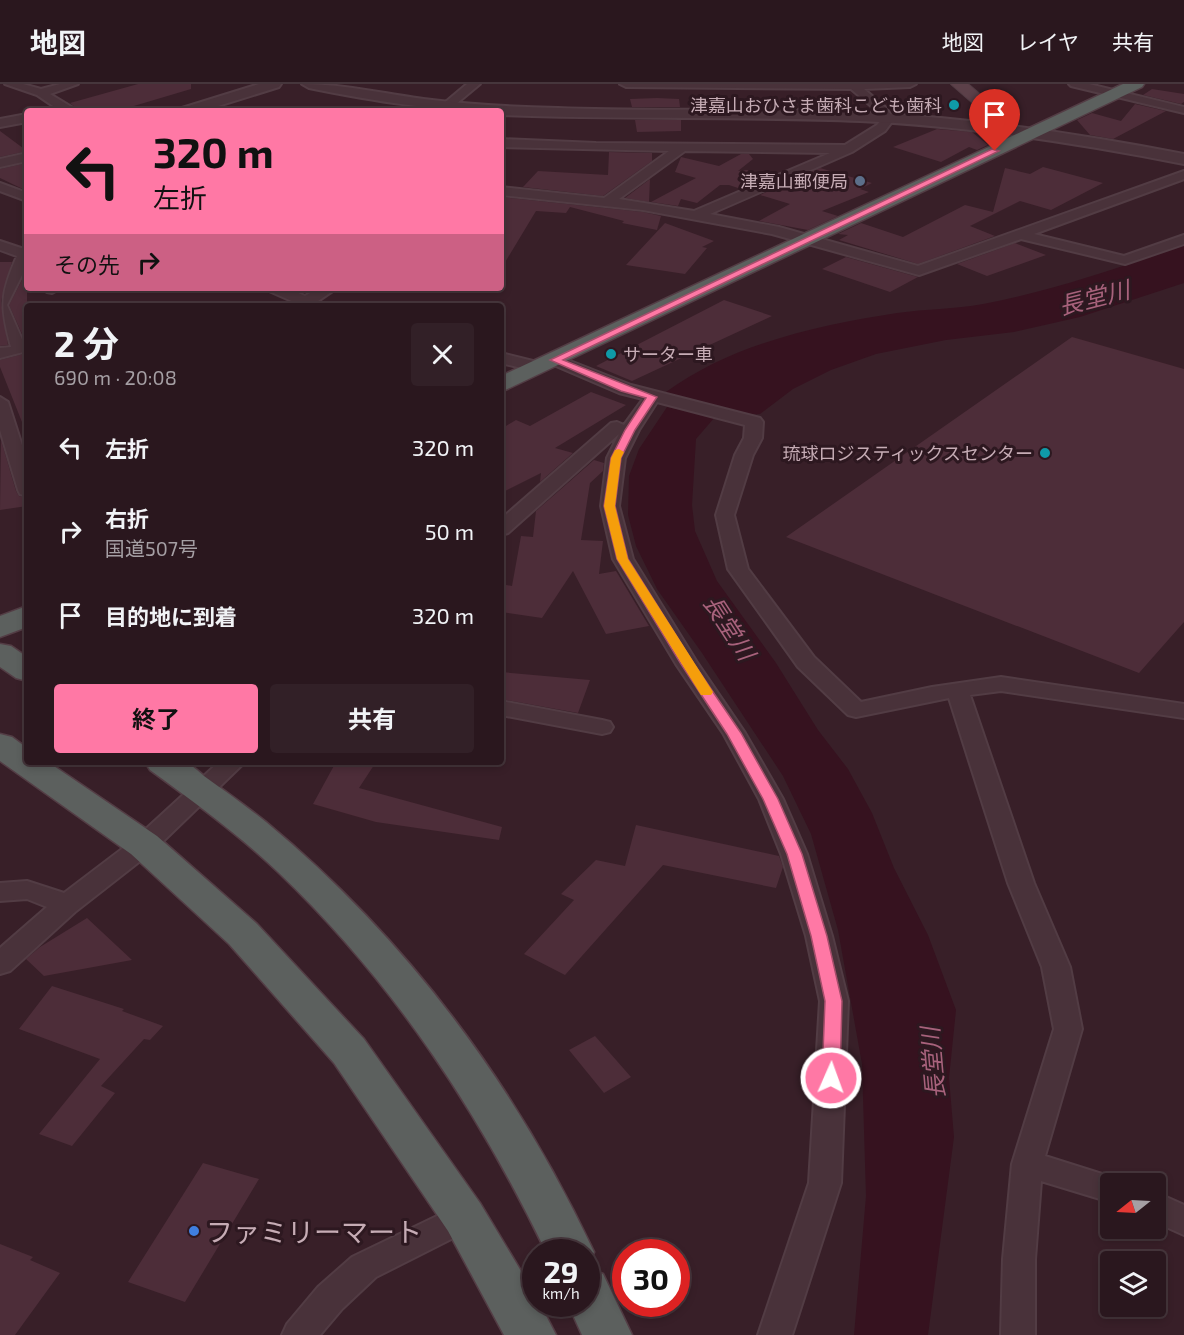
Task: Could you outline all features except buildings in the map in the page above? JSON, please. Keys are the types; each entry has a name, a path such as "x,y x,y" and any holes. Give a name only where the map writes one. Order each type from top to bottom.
{"highway":[{"path":"504,384 1136,84"},
{"path":"0,628 24,616"},
{"path":"0,653 24,669"},
{"path":"0,745 24,762"},
{"path":"29,765 144,845 243,934 349,1051 464,1217 531,1335"},
{"path":"166,765 204,790 315,884 408,986 473,1075 552,1213 564,1239"},
{"path":"599,1317 607,1335"}],"main road":[{"path":"959,84 1003,121"}],"street":[{"path":"11,84 41,93 64,108"},
{"path":"41,93 72,84"},
{"path":"197,108 274,84"},
{"path":"309,84 392,100 466,108"},
{"path":"446,107 474,84"},
{"path":"626,84 910,84"},
{"path":"1075,84 1184,110"},
{"path":"852,85 881,109 888,119"},
{"path":"504,110 589,114 816,115 888,119 1033,133 1184,159"},
{"path":"0,123 24,119"},
{"path":"697,215 849,149 881,128 888,119"},
{"path":"504,143 682,148 849,149"},
{"path":"607,202 682,148"},
{"path":"0,163 24,158"},
{"path":"504,191 607,202 697,215 774,230 919,271 1184,175"},
{"path":"0,187 24,196"},
{"path":"1018,234 1125,260 1184,239"},
{"path":"0,245 24,254"},
{"path":"0,353 20,350 0,305 24,259"},
{"path":"280,291 304,303"},
{"path":"311,303 326,291"},
{"path":"504,358 547,363 625,389 754,422 753,438 744,455 725,515 738,568 806,662 856,710 1001,684 1184,711"},
{"path":"657,398 630,430 616,458 609,506 622,559 687,664 734,733 771,799 794,854 819,936 834,1001 825,1183 775,1335"},
{"path":"0,402 5,430 24,479"},
{"path":"504,526 617,427"},
{"path":"5,430 24,428"},
{"path":"958,691 1021,883 1056,967 1068,1029 1027,1164 1020,1259 1018,1335"},
{"path":"504,709 602,727"},
{"path":"0,964 66,905 144,845 230,765"},
{"path":"0,892 38,890 66,905"},
{"path":"1027,1164 1100,1186"},
{"path":"1166,1212 1184,1221"},
{"path":"299,1335 330,1298 364,1267 464,1217"}],"water":[{"name":"長堂川","path":"1184,245 1184,283 1080,317 1014,332 946,340 876,354 831,370 793,389 760,414 747,415 672,397 666,392 719,361 777,339 867,318 972,306 1009,299 1085,278"},
{"name":"長堂川","path":"667,407 715,417 696,439 692,505 695,531 717,581 776,663 818,730 848,769 872,813 894,868 928,935 956,1010 949,1078 954,1137 928,1335 854,1335 866,1196 862,1064 838,930 811,834 783,776 657,589 636,546 628,515 629,476 639,449"}],"slow traffic":[{"path":"619,452 616,458 609,506 622,559 706,692"}],"place":[{"name":"津嘉山おひさま歯科こども歯科","path":"954,105"},
{"name":"津嘉山郵便局","path":"860,181"},
{"name":"サーター車","path":"611,354"},
{"name":"琉球ロジスティックスセンター","path":"1045,453"},
{"name":"ファミリーマート","path":"194,1231"}],"route":[{"path":"831,1078 834,1001 819,936 794,854 771,799 734,733 687,664 622,559 609,506 616,458 630,430 652,397 625,389 555,360 995,151"}]}
